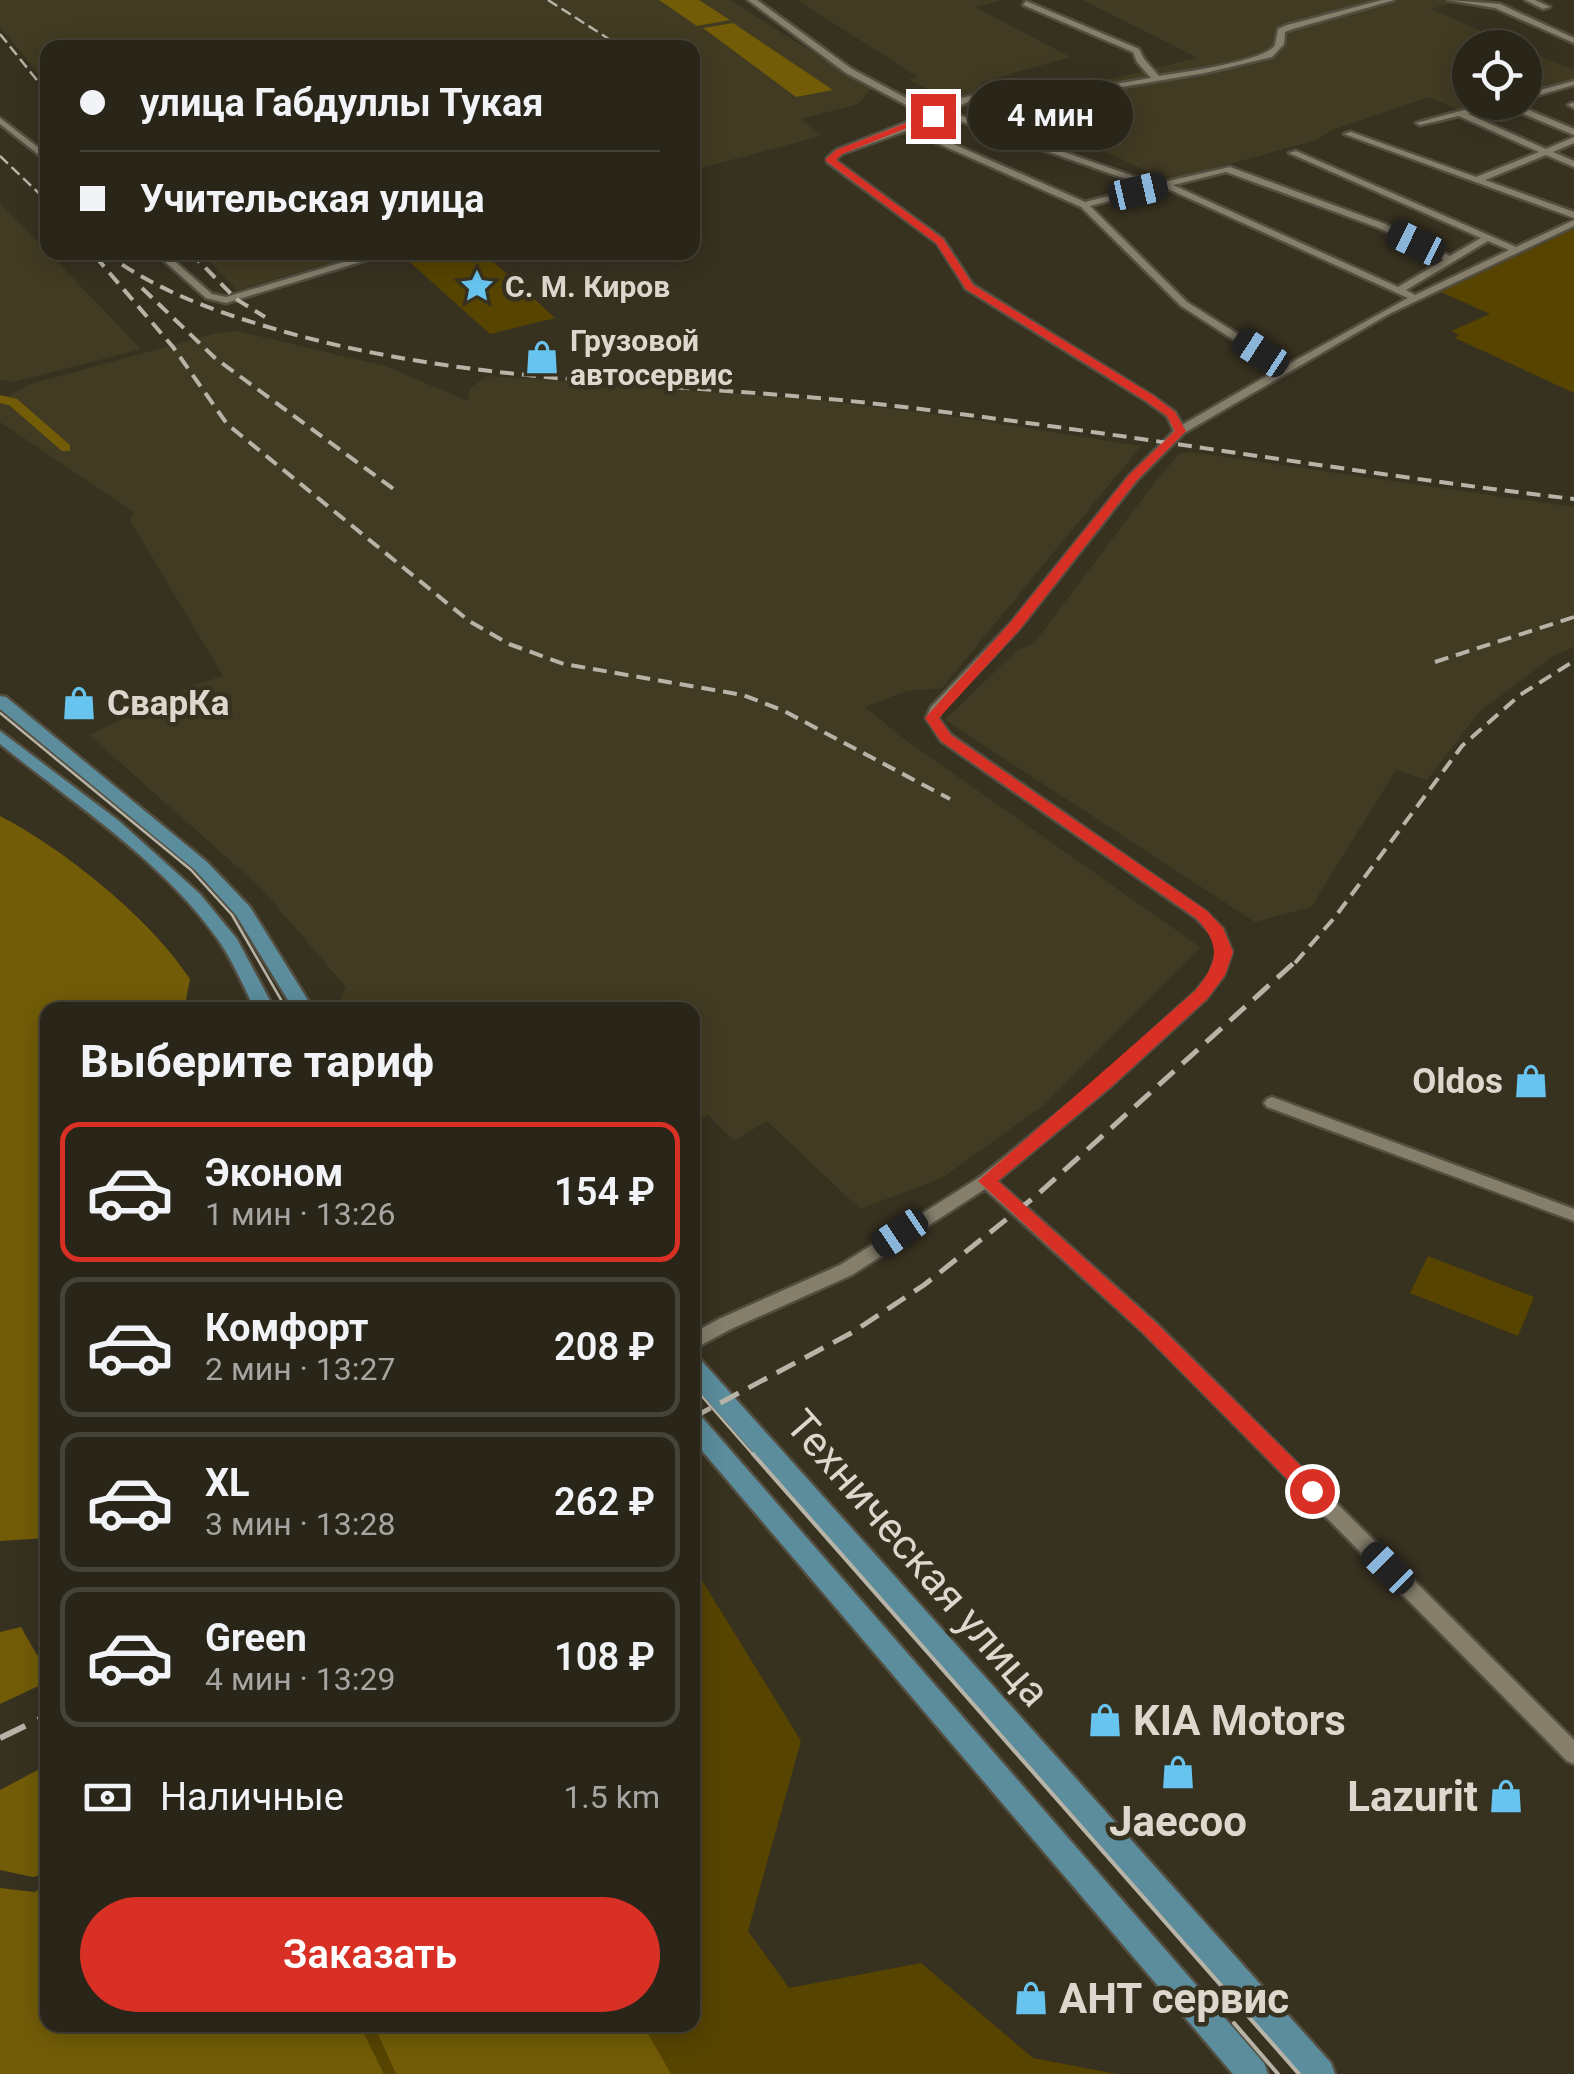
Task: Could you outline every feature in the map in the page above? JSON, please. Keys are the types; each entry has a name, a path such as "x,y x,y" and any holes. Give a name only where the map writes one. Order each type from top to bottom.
{"main road":[{"path":"0,702 201,866 243,911 299,1002"},
{"path":"0,736 171,878 215,922 238,955 262,1002"},
{"name":"Техническая улица","path":"700,1375 1320,2074"},
{"path":"700,1431 1253,2074"}],"street":[{"path":"752,0 849,71 937,114 1146,183 1166,185 1415,298"},
{"path":"1180,431 1171,414 1150,399 969,287 940,241 830,160 839,152 975,97 1030,99 1158,80 1269,55 1280,44 1281,30 1390,0"},
{"path":"1452,0 1497,6 1574,41"},
{"path":"1529,0 1546,7"},
{"path":"1026,3 1136,51 1158,80"},
{"path":"1542,92 1574,84"},
{"path":"1420,123 1452,116"},
{"path":"1542,119 1574,132"},
{"path":"0,120 40,153"},
{"path":"1476,120 1574,164"},
{"path":"908,127 1084,204 1184,304 1287,370"},
{"path":"1348,134 1574,214"},
{"path":"1477,180 1574,140"},
{"path":"1293,152 1516,250"},
{"path":"1084,204 1228,169 1382,226 1451,260"},
{"path":"700,1339 846,1270 986,1181 1106,1082 1201,995 1217,975 1225,952 1218,932 1201,914 946,738 932,718 1015,626 1133,478 1180,431 1415,298 1574,223"},
{"path":"1400,290 1487,238"},
{"path":"167,260 210,296 226,300 362,260"},
{"path":"1272,1103 1574,1215"},
{"path":"986,1181 1149,1327 1574,1754"}],"shaded area":[{"path":"0,0 730,0 871,89 858,104 801,119 821,136 700,168 700,40 40,40 40,76 0,27"},
{"path":"659,0 699,0 730,20 697,26"},
{"path":"797,0 1002,0 975,7 1070,57 980,83 980,90 950,101 908,79 918,77"},
{"path":"1083,0 1447,0 1452,3 1431,9 1479,30 1452,30 1452,107 1429,97 1335,129 1316,140 1168,181 1069,135 1088,128 1030,98 1198,58"},
{"path":"733,23 833,90 796,97 703,28"},
{"path":"1542,57 1574,70 1574,79 1542,87"},
{"path":"0,203 40,244 40,260 55,260 141,349 14,382 0,380"},
{"path":"1574,229 1574,393 1455,338 1459,335 1451,331 1490,314 1441,292"},
{"path":"208,260 341,260 237,290"},
{"path":"407,260 492,260 555,318 490,334"},
{"path":"237,331 385,366 468,401 470,388 487,376 807,399 936,414 1141,446 942,688 906,691 865,707 903,738 1200,947 1044,1105 942,1178 860,1209 767,1121 734,1141 708,1115 700,1119 700,1002 341,1002 346,987 261,888 89,735 194,685 223,676 130,520 134,512 0,422 0,402 27,385 217,333"},
{"path":"1180,453 1574,507 1574,647 1555,655 1479,712 1427,780 1396,770 1311,907 1255,922 945,720 1016,651 1034,643 1154,483"},
{"path":"0,816 51,847 104,887 153,933 190,979 186,1002 40,1002 40,1538 0,1541"},
{"path":"1428,1256 1534,1297 1518,1336 1410,1293"},
{"path":"700,1577 801,1741 748,1931 789,1988 921,1963 1033,2058 1117,2074 384,2074 363,2032 700,2032"},
{"path":"21,1627 40,1654 40,1685 0,1704 0,1632"},
{"path":"40,1769 40,1875 0,1870 0,1790"},
{"path":"0,1888 35,1892 40,1888 40,2032 363,2032 384,2074 0,2074"},
{"path":"377,2032 647,2032 671,2074 396,2074"}],"waterway":[{"path":"0,399 13,402 66,448"}],"tram line":[{"path":"0,713 191,870 232,915 282,1002"},
{"path":"700,1394 755,1457"},
{"path":"753,1454 1299,2074"},
{"path":"1234,2023 1278,2074"}],"railway":[{"path":"548,0 610,40"},
{"path":"0,34 40,84"},
{"path":"0,156 40,194"},
{"path":"98,260 173,347 227,424 469,621 509,644 564,664 743,695 784,711 950,799"},
{"path":"115,260 170,291 240,319 362,351 437,364 586,381 887,405 1574,499"},
{"path":"198,260 236,299 265,317"},
{"path":"142,288 215,358 395,490"},
{"path":"1435,662 1574,617"},
{"path":"1295,963 1335,917 1462,746 1520,695 1574,661"},
{"path":"700,1414 853,1332 924,1285 1037,1195 1297,960"},
{"path":"0,1738 40,1719"}],"place":[{"name":"С. М. Киров","path":"477,286"},
{"name":"Грузовой автосервис","path":"542,357"},
{"name":"СварКа","path":"79,703"},
{"name":"Oldos","path":"1531,1081"},
{"name":"KIA Motors","path":"1105,1720"},
{"name":"Jaecoo","path":"1178,1772"},
{"name":"Lazurit","path":"1506,1796"},
{"name":"АНТ сервис","path":"1031,1998"}],"route":[{"path":"933,116 839,152 830,160 940,241 969,287 1150,399 1171,414 1180,431 1133,478 1015,626 932,718 946,738 1201,914 1218,932 1225,952 1217,975 1201,995 1106,1082 986,1181 1149,1327 1312,1491"}]}
